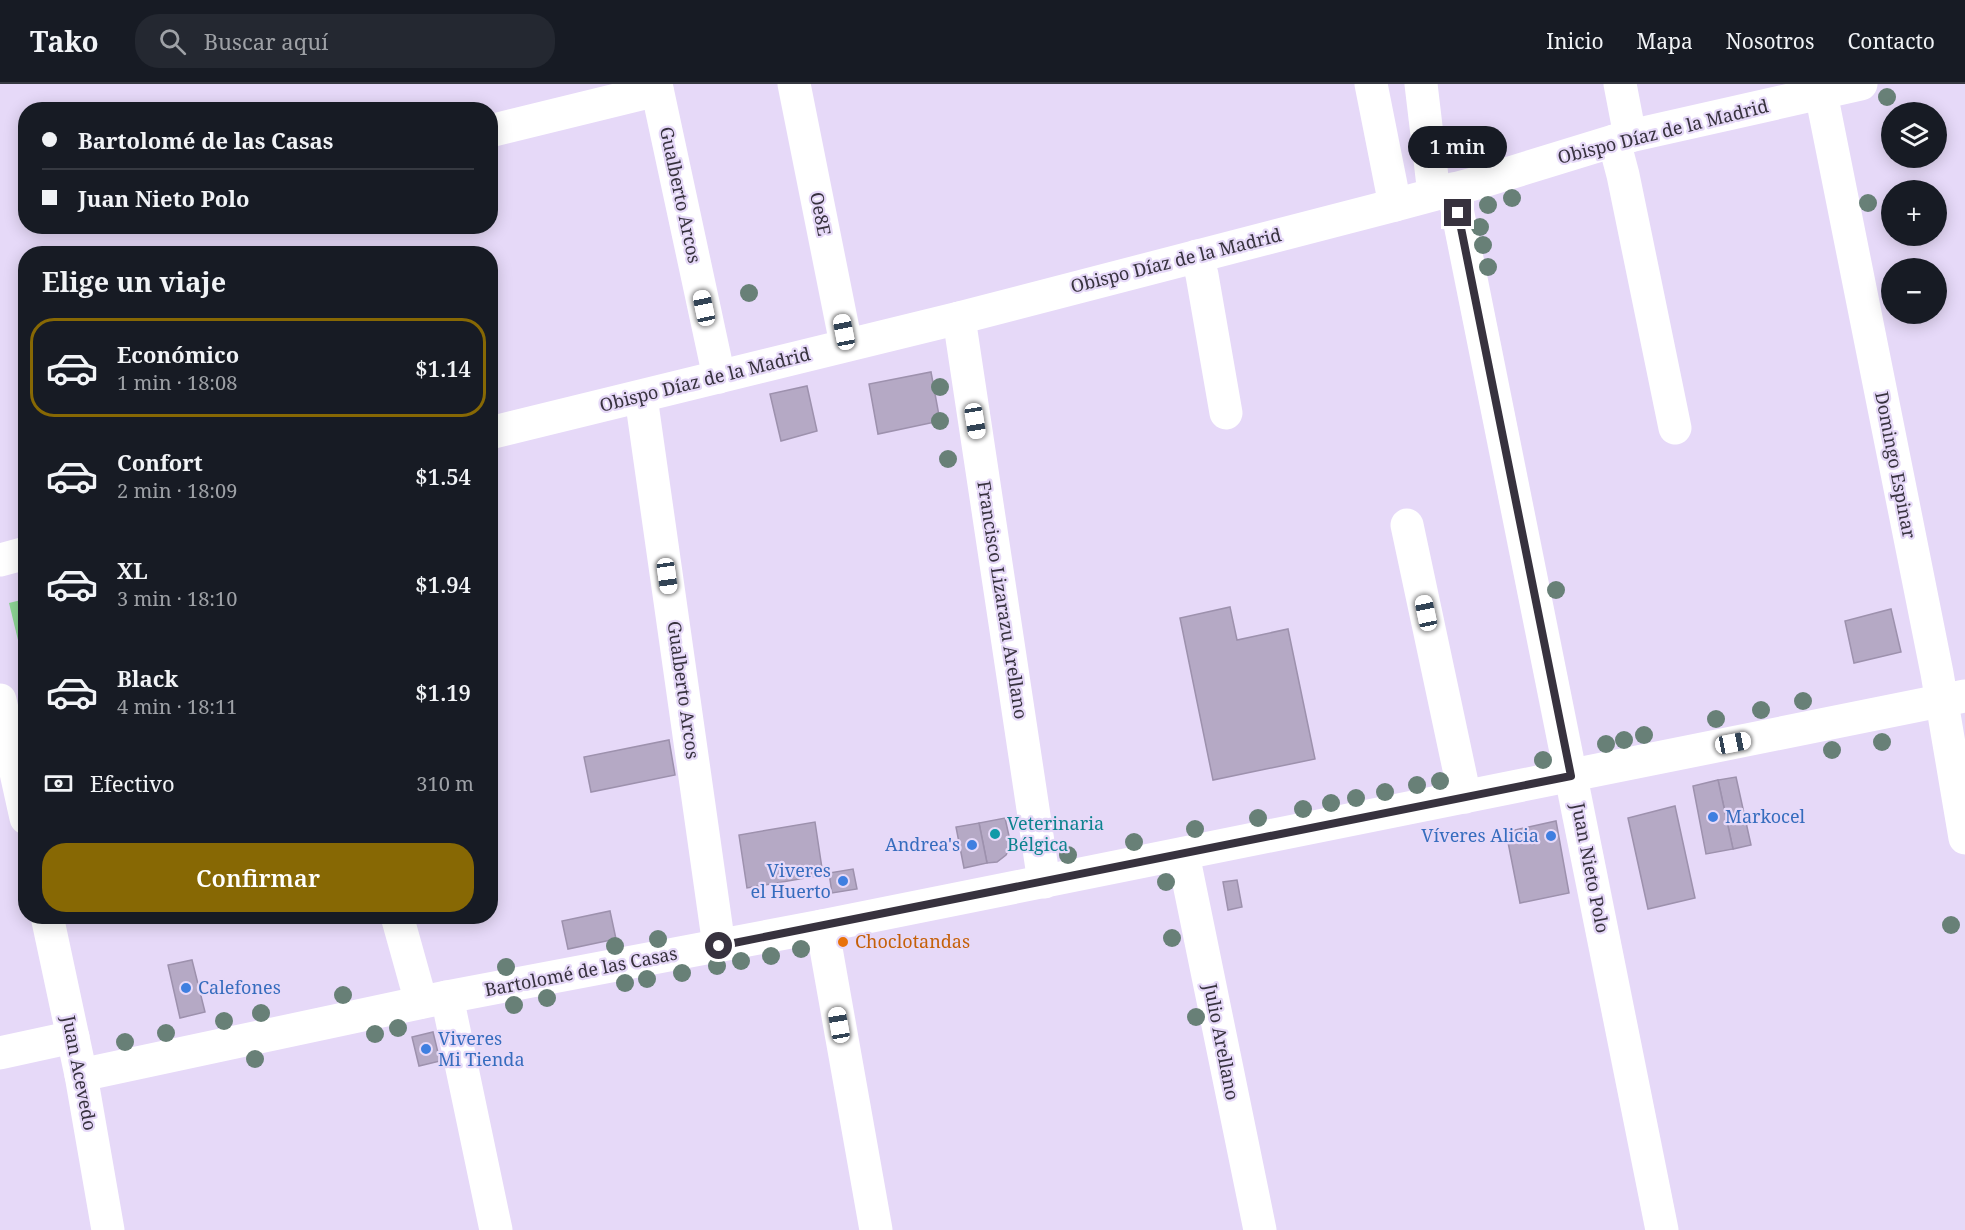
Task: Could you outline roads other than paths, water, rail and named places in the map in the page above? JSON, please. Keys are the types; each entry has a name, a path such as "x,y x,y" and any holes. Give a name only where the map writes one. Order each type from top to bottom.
{"street":[{"name":"Oe8E","path":"794,84 846,344"},
{"path":"1371,84 1395,205"},
{"name":"Juan Nieto Polo","path":"1421,84 1571,776 1662,1230"},
{"path":"1620,84 1623,175 1675,428"},
{"name":"Obispo Díaz de la Madrid","path":"498,431 959,318 1395,205 1622,139 1861,84"},
{"path":"498,129 656,87"},
{"name":"Gualberto Arcos","path":"656,87 719,377"},
{"name":"Domingo Espinar","path":"1821,93 1953,699 1965,838"},
{"path":"1197,256 1226,413"},
{"name":"Francisco Lizarazu Arellano","path":"959,318 1044,882"},
{"name":"Gualberto Arcos","path":"641,397 719,946"},
{"path":"1407,525 1465,797"},
{"path":"0,560 18,555"},
{"name":"Bartolomé de las Casas","path":"81,1075 434,1000 822,926 1953,699"},
{"path":"0,700 18,782"},
{"name":"Julio Arellano","path":"1183,854 1260,1230"},
{"name":"Juan Acevedo","path":"49,924 81,1075 108,1230"},
{"path":"401,924 434,1000 496,1230"},
{"path":"822,926 876,1230"},
{"path":"0,1053 73,1037"}],"place":[{"name":"Markocel","path":"1713,817"},
{"name":"Veterinaria Bélgica","path":"995,834"},
{"name":"Víveres Alicia","path":"1551,836"},
{"name":"Andrea's","path":"972,845"},
{"name":"Viveres el Huerto","path":"843,881"},
{"name":"Choclotandas","path":"843,942"},
{"name":"Calefones","path":"186,988"},
{"name":"Viveres Mi Tienda","path":"426,1049"}]}
